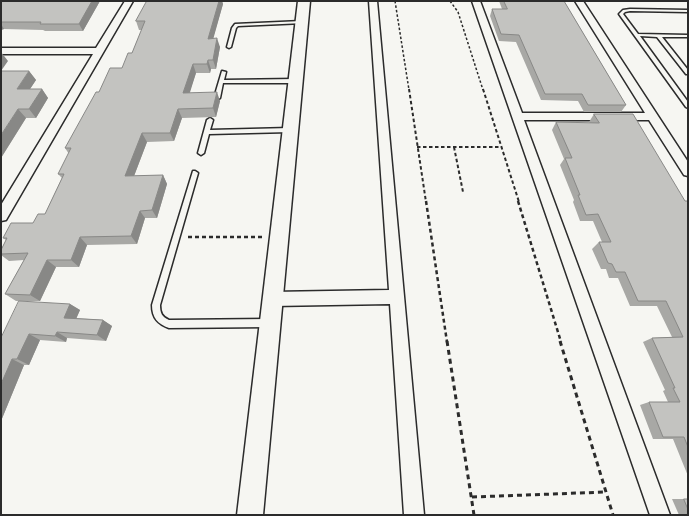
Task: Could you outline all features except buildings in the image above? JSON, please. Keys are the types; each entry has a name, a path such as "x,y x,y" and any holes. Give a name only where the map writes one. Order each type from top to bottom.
{"main road":[{"path":"250,515 304,1"}],"street":[{"path":"1,216 129,1"},
{"path":"373,1 414,515"},
{"path":"476,1 660,515"},
{"path":"580,1 688,172"},
{"path":"1,51 99,51"},
{"path":"518,117 652,116"},
{"path":"272,299 397,297"}],"lane":[{"path":"688,11 630,10 624,11 622,16 688,106"},
{"path":"229,47 234,28 237,25 302,22"},
{"path":"636,35 685,36 688,42"},
{"path":"658,36 688,73"},
{"path":"217,98 224,72"},
{"path":"221,82 296,81"},
{"path":"201,153 210,120"},
{"path":"206,132 290,130"},
{"path":"195,173 155,311 160,320 169,324 270,323"}],"path":[{"path":"395,1 474,515"},
{"path":"450,1 458,12 502,147 613,515"},
{"path":"418,147 502,147"},
{"path":"454,147 463,192"},
{"path":"176,237 279,237"},
{"path":"472,497 606,492"}]}
